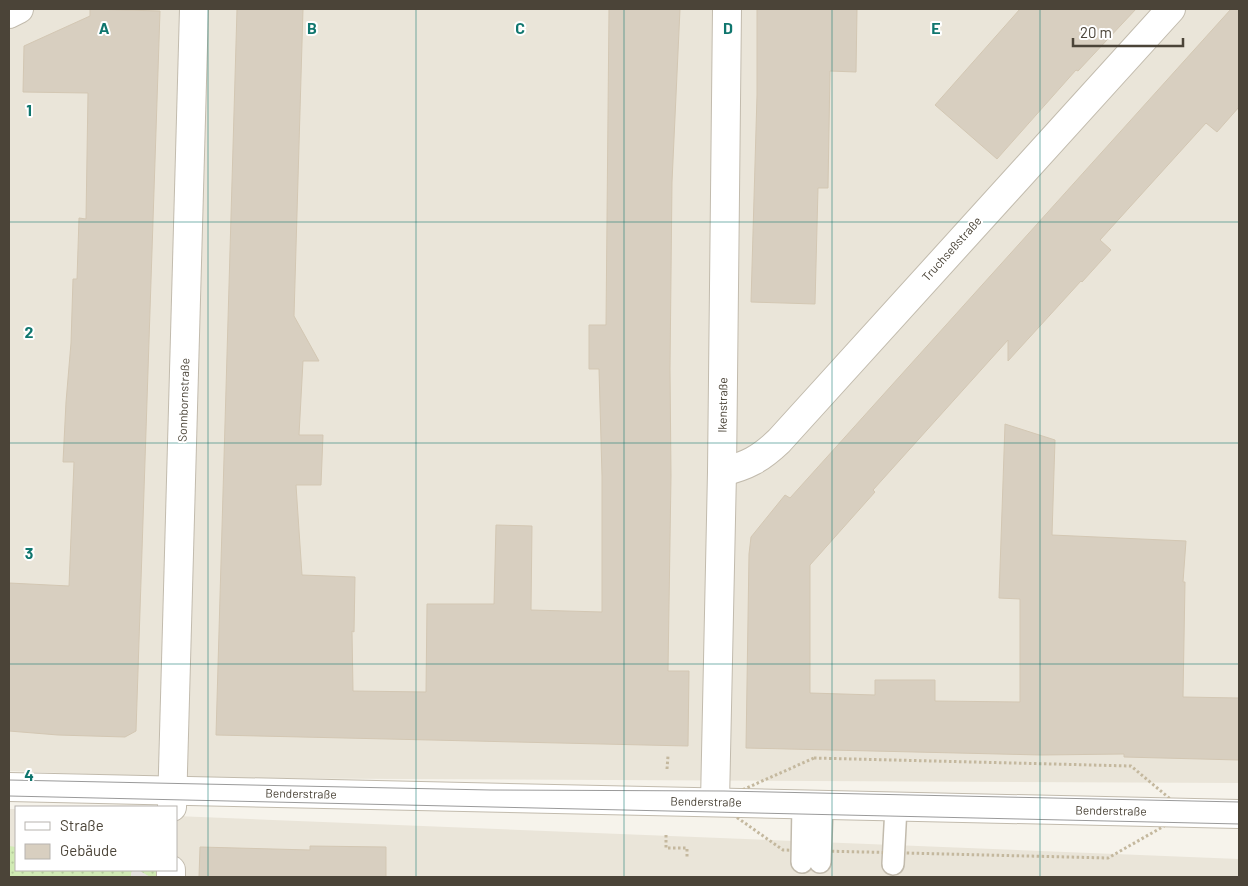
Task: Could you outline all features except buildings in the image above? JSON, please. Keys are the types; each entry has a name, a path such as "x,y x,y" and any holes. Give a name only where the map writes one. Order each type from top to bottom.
{"street":[{"path":"9,14 19,9"},
{"name":"Sonnbornstraße","path":"173,799 194,9"},
{"name":"Ikenstraße","path":"715,802 722,472 727,9"},
{"name":"Truchseßstraße","path":"722,472 743,467 762,457 779,441 1171,9"},
{"name":"Benderstraße","path":"9,787 173,799 715,802 1239,814"}],"lane":[{"path":"805,855 812,805"},
{"path":"893,858 896,807"}],"path":[{"path":"814,758 1131,766"},
{"path":"805,855 893,858 1108,858"}],"shaded area":[{"path":"9,9 1239,9 1239,783 190,778 9,771"},
{"path":"9,809 15,809 15,871 178,871 178,816 1239,859 1239,877 9,877"},
{"path":"132,871 140,871 150,877 131,877"}],"green space":[{"path":"9,846 15,847 15,871 132,871 131,877 9,877"},
{"path":"140,871 158,871 156,877 150,877"}],"tram line":[{"path":"9,780 490,790 724,791 1239,802"},
{"path":"9,796 1239,824"}]}
